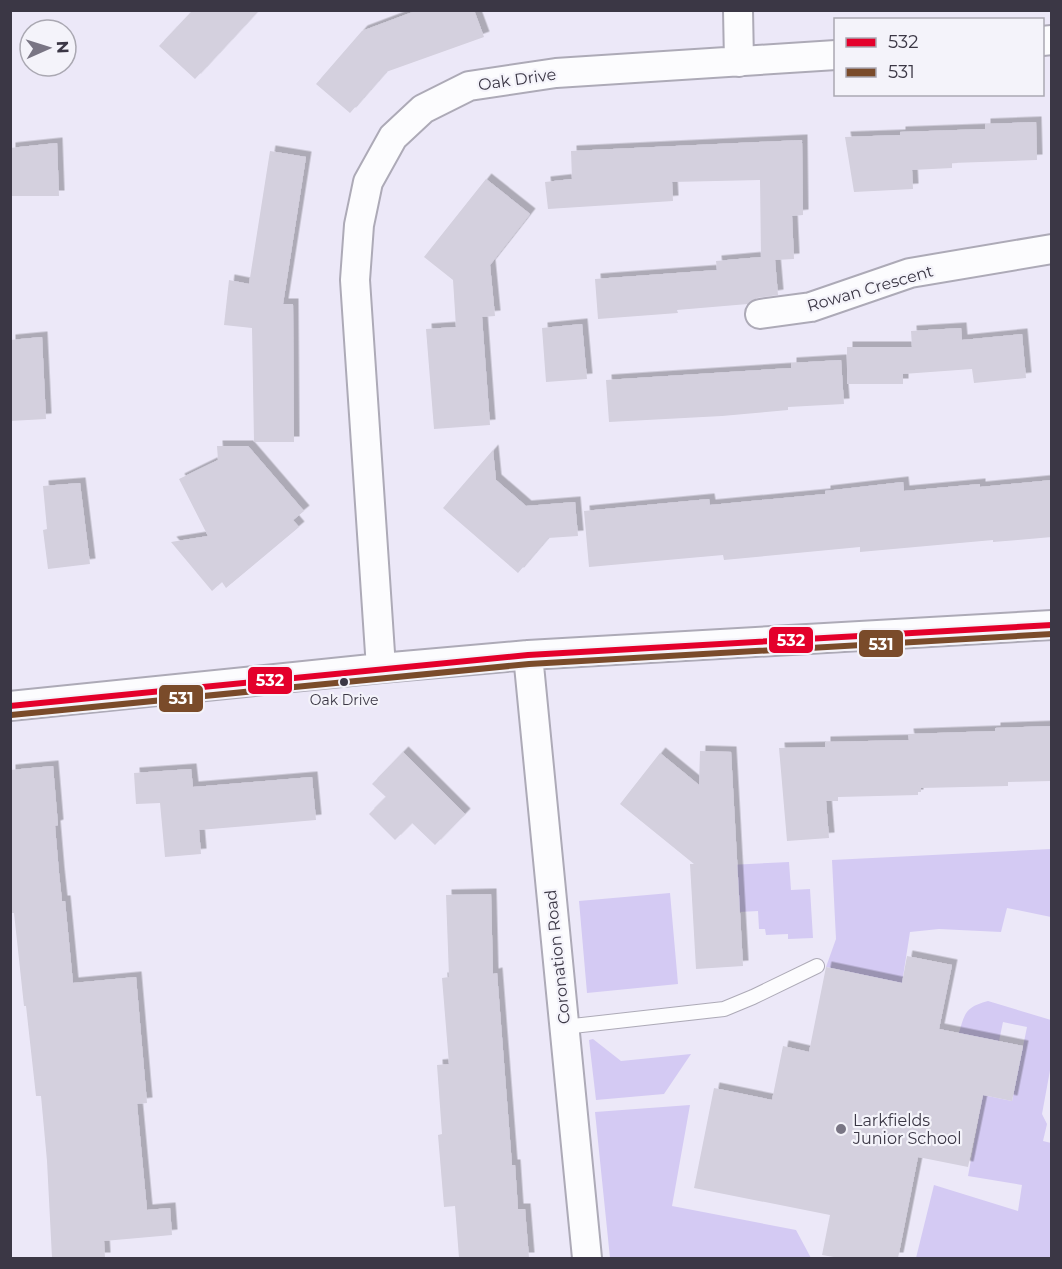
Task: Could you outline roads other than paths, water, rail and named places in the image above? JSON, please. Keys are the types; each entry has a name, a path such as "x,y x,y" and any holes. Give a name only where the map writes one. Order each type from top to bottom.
{"street":[{"path":"738,10 739,62"},
{"name":"Oak Drive","path":"381,668 356,280 358,225 368,182 393,137 423,109 469,86 556,73 834,55"},
{"name":"Rowan Crescent","path":"760,314 811,307 910,273 1052,249"},
{"path":"10,706 528,655 1052,625"},
{"name":"Coronation Road","path":"528,655 587,1258"}],"lane":[{"path":"564,1027 724,1009 817,966"}],"place":[{"name":"Oak Drive","path":"344,682"},
{"name":"Larkfields Junior School","path":"841,1129"}]}
